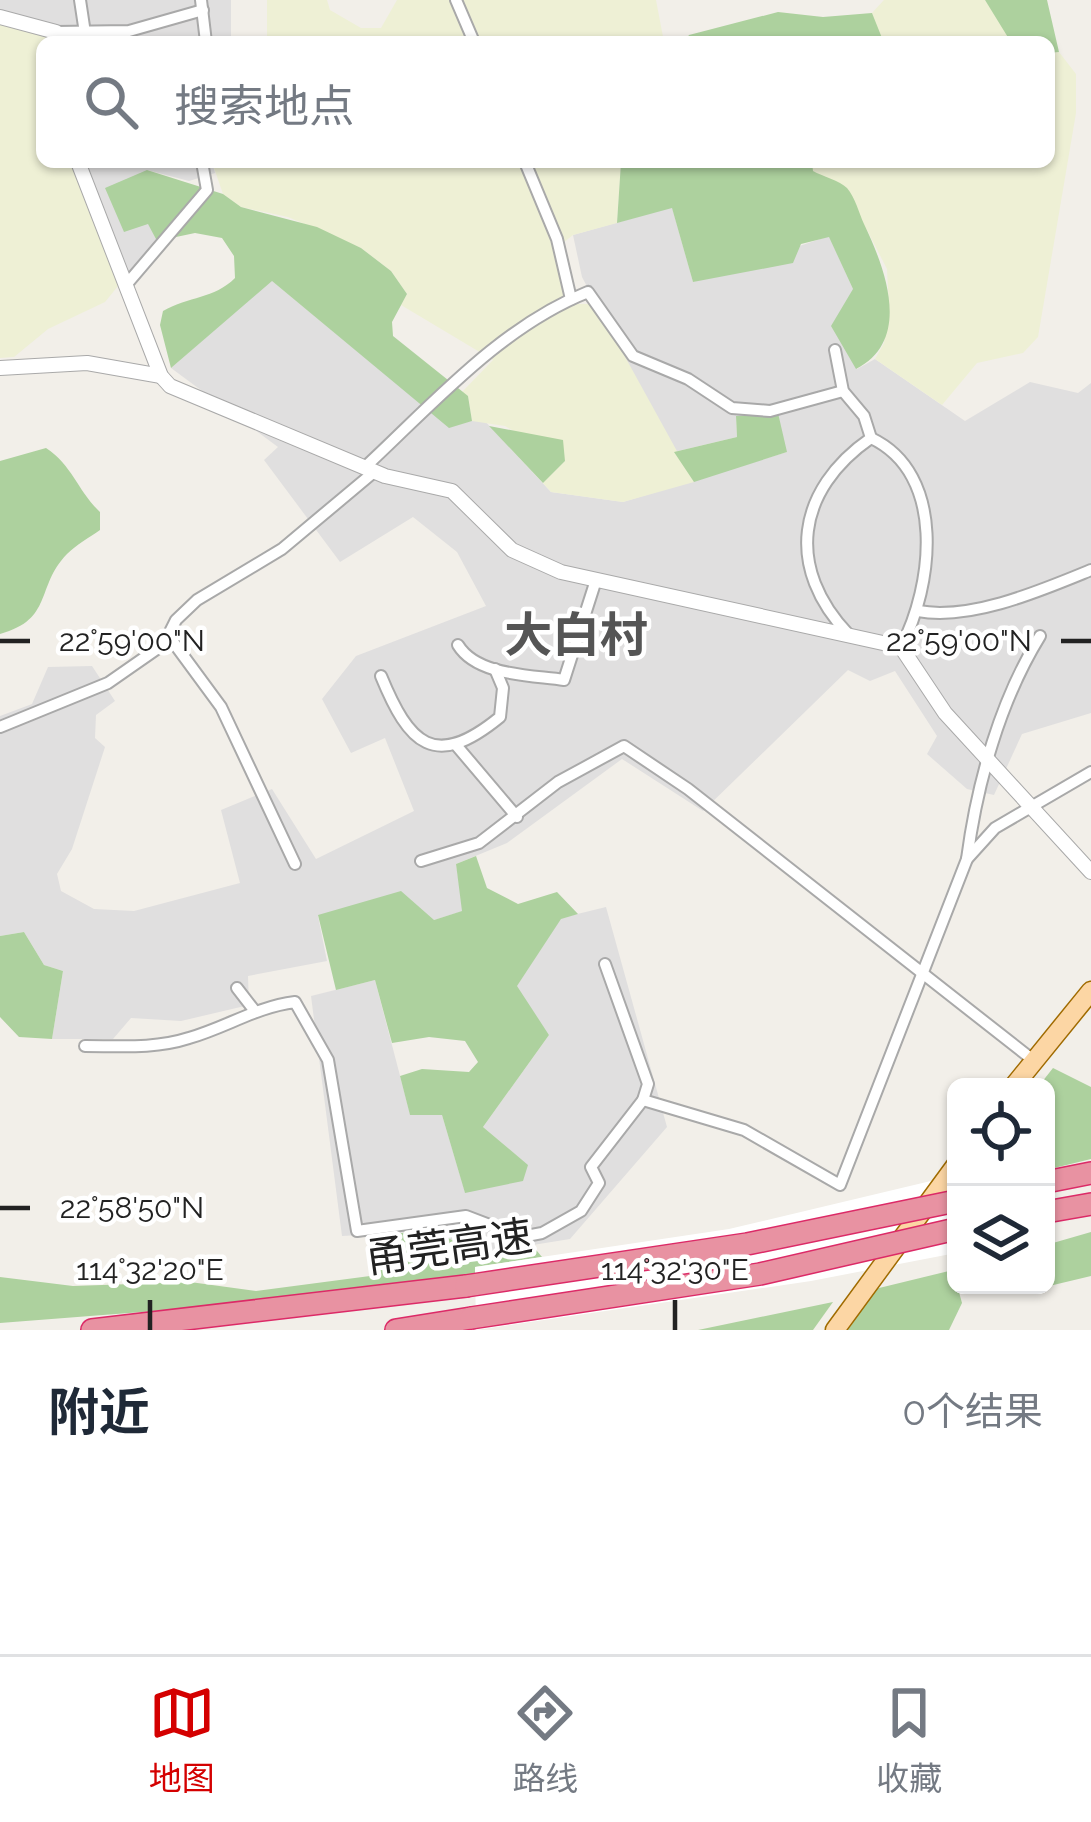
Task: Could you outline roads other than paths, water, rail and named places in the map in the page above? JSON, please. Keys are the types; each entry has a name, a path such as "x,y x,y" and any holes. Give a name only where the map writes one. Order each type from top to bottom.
{"highway":[{"path":"1055,1180 1091,1173"},
{"name":"甬莞高速","path":"92,1330 466,1286 747,1244 947,1203"},
{"path":"1055,1210 1091,1204"},
{"name":"甬莞高速","path":"396,1330 760,1274 947,1231"}],"main road":[{"path":"1020,1078 1091,991"},
{"path":"835,1330 947,1177"}],"street":[{"path":"80,0 85,33"},
{"path":"456,0 471,36"},
{"path":"65,36 129,31 202,5 205,36"},
{"path":"0,17 55,36"},
{"path":"80,168 161,376 170,386 369,470 452,490 512,550 596,580 901,647 945,713 1091,872"},
{"path":"126,285 207,190 203,168"},
{"path":"527,168 556,238 571,299"},
{"path":"0,727 108,683 168,635 197,600 282,549 480,360 588,292 633,356 688,379 732,408 770,411 843,391"},
{"path":"835,350 843,391 864,416 871,438 897,455 917,490 925,550 918,610 901,647"},
{"path":"0,368 87,363 161,376"},
{"path":"851,638 819,600 812,578 809,517 824,478 871,438"},
{"path":"918,610 939,615 1007,602 1091,570"},
{"path":"458,645 462,653 495,669 564,680 596,580"},
{"path":"168,635 221,707 295,864"},
{"path":"643,1100 744,1130 840,1185 967,859 1019,670 1040,636"},
{"path":"381,676 402,724 417,740 429,746 456,745 500,717 503,688 495,669"},
{"path":"456,745 518,817"},
{"path":"421,861 479,842 518,817 558,782 624,746 1033,1060"},
{"path":"967,859 995,828 1091,772"},
{"path":"85,1046 149,1047 184,1040 254,1010 295,1002 314,1027 328,1060 358,1231 466,1216 506,1235 542,1233 580,1211 599,1184 591,1167 643,1100 648,1084 604,964"},
{"path":"237,988 254,1010"}],"district":[{"name":"大白村","path":"576,635"}]}
